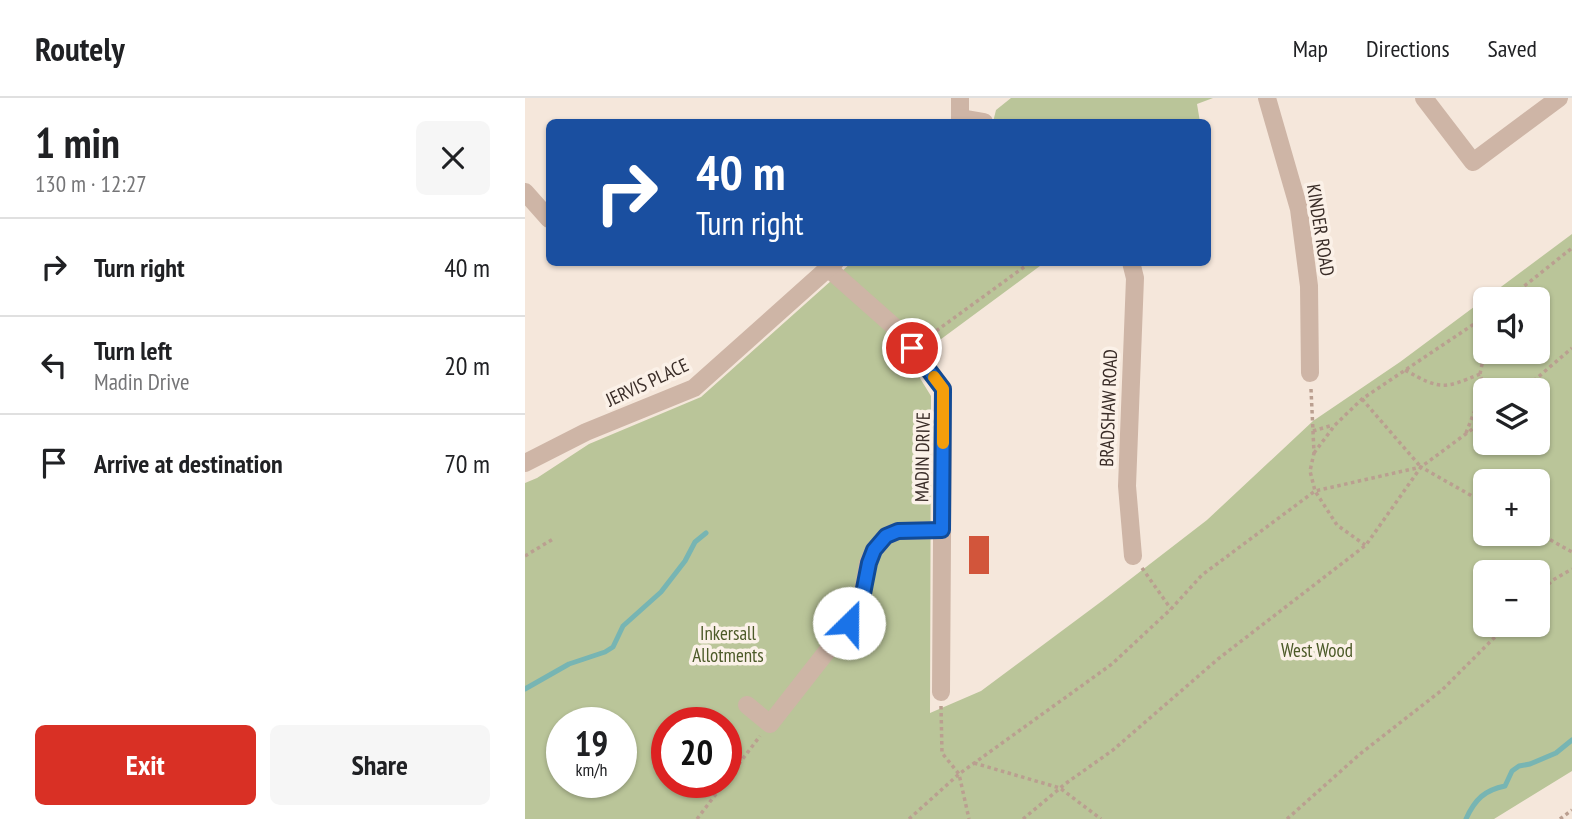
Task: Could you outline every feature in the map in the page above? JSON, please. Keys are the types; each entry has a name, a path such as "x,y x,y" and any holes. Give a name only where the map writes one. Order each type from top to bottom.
{"street":[{"path":"960,98 960,119"},
{"name":"KINDER ROAD","path":"1267,98 1299,209 1309,286 1310,373"},
{"path":"1424,98 1473,162 1559,98"},
{"path":"525,192 546,216"},
{"name":"JERVIS PLACE","path":"525,463 586,432 694,388 831,266"},
{"name":"MADIN DRIVE","path":"833,266 898,331 943,389 941,692"},
{"name":"BRADSHAW ROAD","path":"1132,266 1135,278 1127,486 1133,556"},
{"path":"747,705 770,724 860,609 869,563 874,550 886,536 898,531 942,530"}],"path":[{"path":"1522,287 1572,248"},
{"path":"912,348 1025,266"},
{"path":"1314,453 1335,425 1362,399 1473,325"},
{"path":"1537,378 1572,348"},
{"path":"1466,434 1484,387 1480,374 1482,364"},
{"path":"1405,370 1433,386 1454,385 1480,374"},
{"path":"1310,373 1314,453 1310,471 1315,491 1337,525 1366,545"},
{"path":"1362,399 1420,467 1473,497"},
{"path":"1313,431 1335,425"},
{"path":"1023,819 1113,750 1218,659 1366,545 1420,467 1473,429"},
{"path":"909,819 959,774 1112,664 1171,609 1202,575 1315,491 1420,467"},
{"path":"525,556 553,539"},
{"path":"1550,540 1572,552"},
{"path":"1133,556 1171,609"},
{"path":"1550,583 1572,569"},
{"path":"1287,819 1360,754 1442,690 1495,637"},
{"path":"941,692 942,754 959,774 969,819"},
{"path":"742,761 770,724"},
{"path":"974,763 1060,788 1101,819"},
{"path":"697,819 713,798"},
{"path":"1560,819 1572,810"}],"green space":[{"path":"1011,98 1213,98 1197,104 1200,119 994,119 996,110"},
{"path":"1572,234 1572,771 1494,819 525,819 525,483 589,444 701,397 848,266 1040,266 910,362 931,396 930,713 981,691 1207,520 1313,421 1400,362 1473,308 1473,364 1550,364 1550,287 1501,287"}],"building":[{"path":"969,536 989,536 989,574 969,574"}],"waterway":[{"path":"525,689 569,664 613,647 623,626 661,592 685,561 695,542 706,533"},
{"path":"1466,819 1481,796 1505,786 1512,771 1556,753 1572,740"}],"slow traffic":[{"path":"934,377 943,389 943,443"}],"route":[{"path":"849,623 860,609 863,583 874,550 886,536 898,531 942,530 943,389 912,348"}],"park label":[{"name":"Inkersall Allotments","path":"728,644"},
{"name":"West Wood","path":"1317,650"}]}
